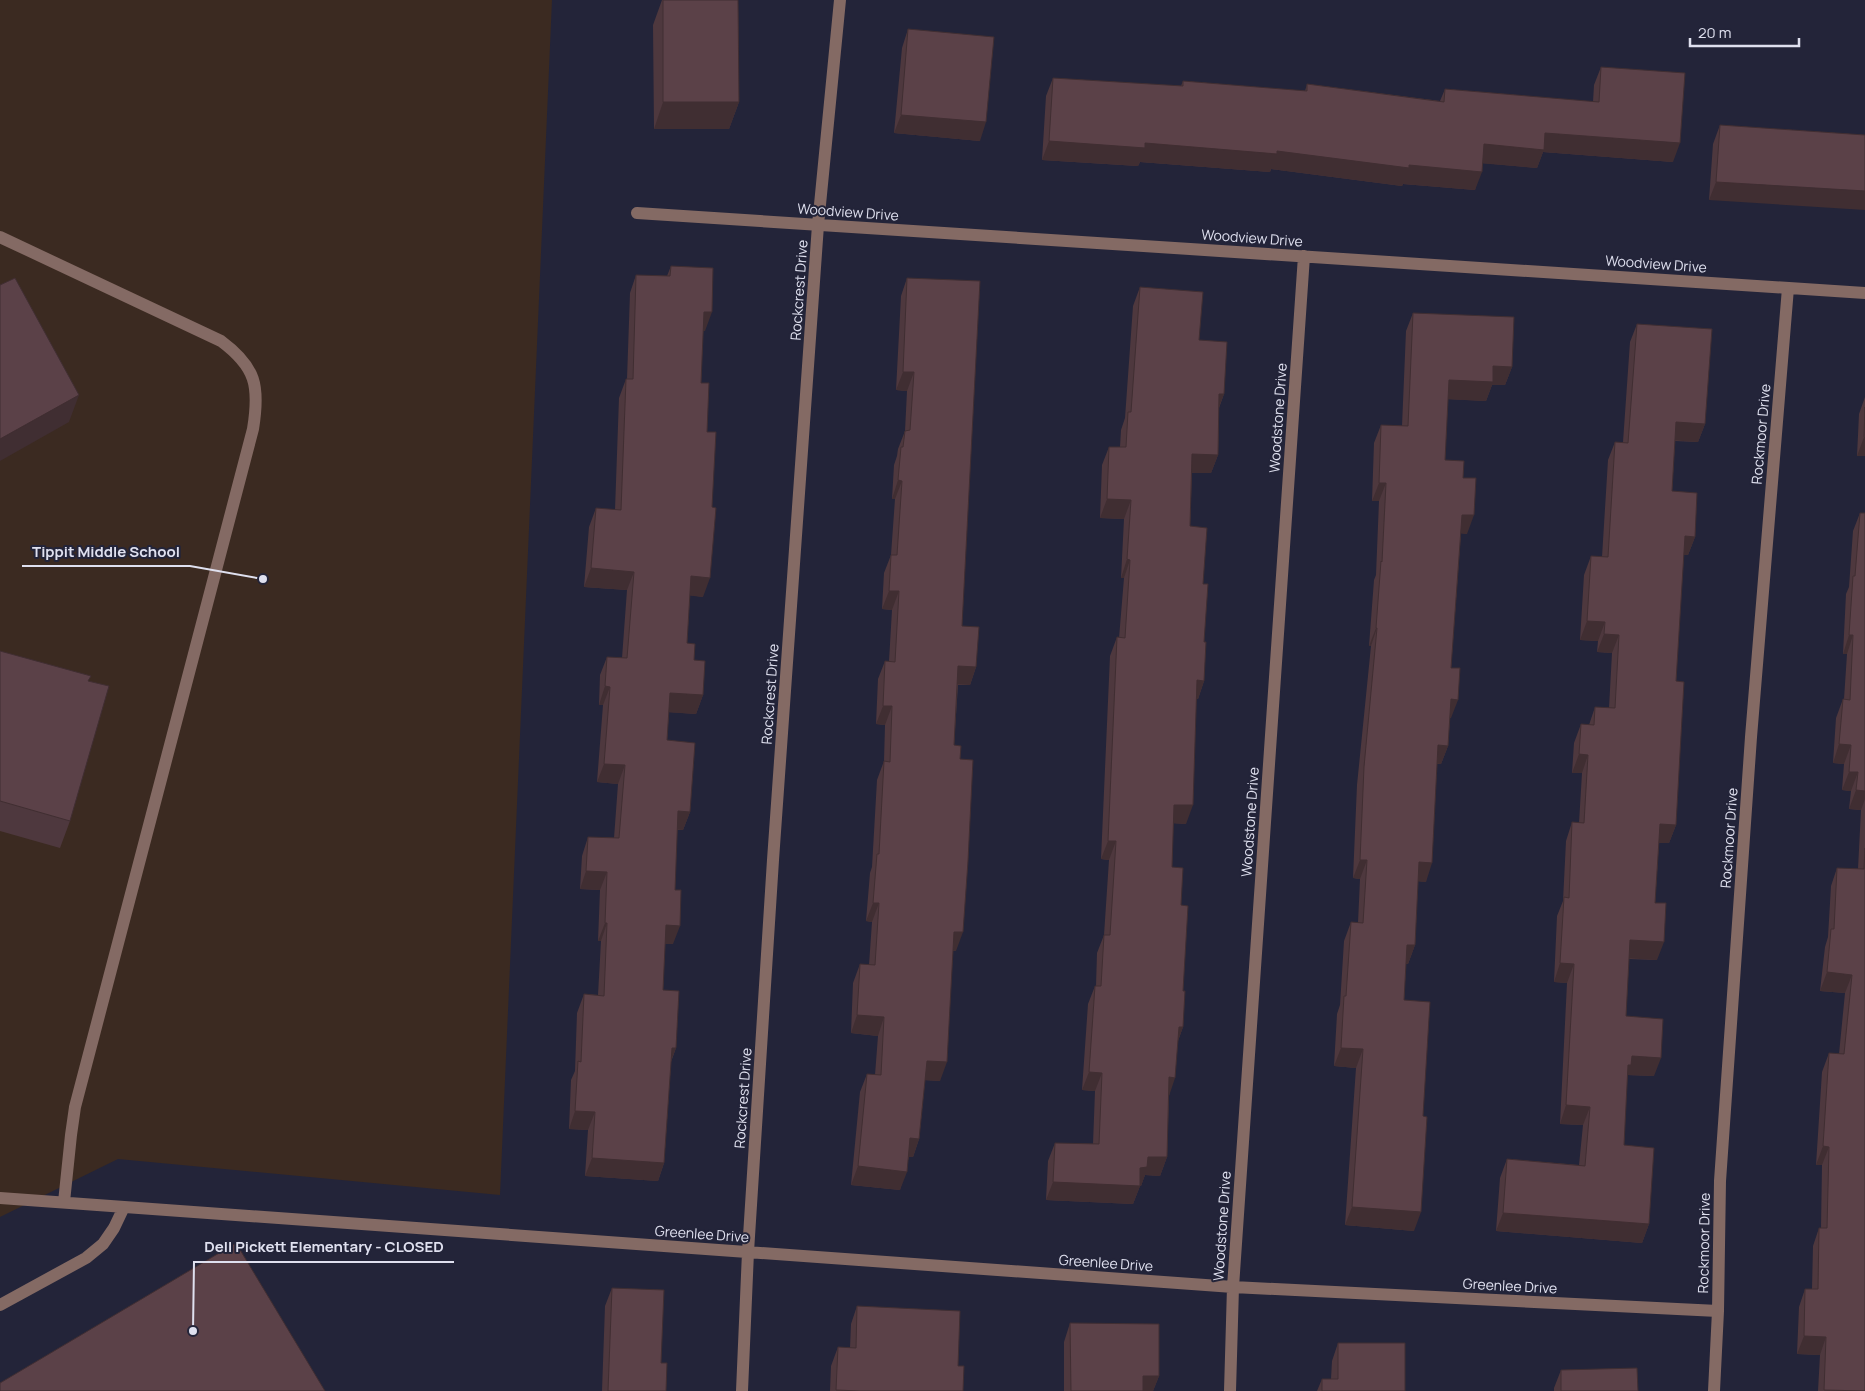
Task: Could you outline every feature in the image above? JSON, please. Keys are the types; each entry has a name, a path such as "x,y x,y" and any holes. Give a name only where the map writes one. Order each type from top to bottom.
{"street":[{"name":"Rockcrest Drive","path":"742,1391 748,1252 818,225 840,0"},
{"name":"Woodview Drive","path":"637,213 1865,293"},
{"path":"0,237 221,341 236,352 248,366 258,404 76,1106 64,1202"},
{"name":"Woodstone Drive","path":"1230,1391 1233,1287 1304,256"},
{"name":"Rockmoor Drive","path":"1714,1391 1718,1312 1720,1182 1752,727 1788,288"},
{"name":"Greenlee Drive","path":"0,1198 1233,1287 1718,1312"},
{"path":"0,1305 86,1258 103,1244 114,1228 124,1207"}],"shaded area":[{"path":"0,0 552,0 500,1195 118,1159 0,1217"}],"building":[{"path":"663,0 738,0 739,102 663,102"},
{"path":"908,29 994,37 986,122 901,115"},
{"path":"1601,67 1685,73 1680,143 1545,133 1544,150 1484,144 1482,172 1409,165 1409,168 1277,151 1277,154 1145,143 1145,148 1049,141 1053,78 1183,86 1183,81 1307,91 1307,84 1444,102 1445,89 1599,102"},
{"path":"1720,125 1865,135 1865,191 1716,182"},
{"path":"671,266 713,268 712,312 704,312 701,383 709,383 707,432 716,432 712,507 716,508 710,578 691,576 687,643 695,644 694,660 705,661 703,695 670,693 667,740 695,743 690,812 678,811 675,890 681,890 680,926 666,925 663,990 679,991 676,1048 672,1048 664,1163 592,1158 595,1112 575,1111 578,1061 581,1062 584,994 604,996 607,872 586,871 588,837 619,838 625,765 604,764 610,687 605,686 607,657 627,658 634,572 591,568 596,508 621,510 626,379 633,379 636,275 670,276"},
{"path":"15,278 79,395 0,439 0,285"},
{"path":"907,278 980,281 962,626 979,627 976,667 958,666 954,745 961,746 960,759 973,760 963,932 954,932 947,1062 927,1061 919,1139 910,1138 907,1172 858,1166 867,1074 881,1075 884,1017 857,1015 860,964 875,965 879,903 873,903 877,854 879,854 884,761 890,762 892,706 883,706 885,661 895,662 899,591 889,591 891,555 897,555 902,481 898,480 901,447 903,447 905,431 910,430 914,372 903,372"},
{"path":"1140,287 1203,292 1199,340 1227,342 1224,394 1219,394 1218,455 1192,454 1190,526 1207,528 1203,584 1208,584 1204,642 1206,642 1204,681 1197,680 1193,805 1174,805 1172,867 1183,868 1181,905 1188,906 1183,1027 1179,1027 1175,1078 1169,1077 1167,1157 1148,1157 1147,1167 1140,1168 1140,1186 1053,1182 1055,1143 1099,1144 1102,1073 1089,1072 1095,986 1101,986 1104,935 1110,935 1116,841 1108,841 1117,637 1125,638 1130,560 1127,559 1131,500 1107,499 1109,447 1126,447 1128,412 1131,412"},
{"path":"1413,313 1514,317 1512,367 1493,366 1493,382 1449,380 1445,460 1464,461 1463,478 1476,478 1474,515 1462,515 1451,668 1460,668 1458,700 1451,699 1448,746 1438,745 1432,863 1419,862 1415,945 1407,945 1404,1000 1430,1002 1423,1116 1427,1117 1421,1212 1352,1207 1363,1049 1341,1048 1351,922 1363,923 1367,860 1360,860 1364,767 1377,628 1386,483 1379,483 1381,425 1408,426"},
{"path":"1637,324 1712,329 1705,424 1676,422 1672,491 1697,493 1695,537 1685,536 1676,681 1684,682 1676,825 1660,824 1655,903 1666,903 1664,942 1630,940 1626,1016 1663,1019 1661,1058 1632,1056 1631,1065 1628,1065 1624,1145 1654,1148 1649,1224 1503,1213 1507,1159 1585,1166 1590,1107 1566,1105 1574,964 1560,963 1564,897 1569,898 1572,822 1584,823 1588,755 1579,754 1581,724 1594,725 1595,707 1615,708 1619,635 1604,634 1605,622 1587,621 1591,556 1608,557 1615,442 1628,443"},
{"path":"1860,513 1865,513 1865,791 1856,790 1858,772 1849,772 1851,745 1839,744 1843,699 1850,700 1853,635 1849,635"},
{"path":"0,651 91,676 88,681 109,686 70,821 0,801"},
{"path":"1865,848 1865,1391 1824,1390 1826,1337 1804,1336 1805,1289 1818,1289 1819,1228 1827,1228 1829,1147 1823,1146 1829,1053 1844,1054 1852,975 1827,972 1831,929 1834,929 1837,868 1864,869"},
{"path":"236,1243 325,1391 0,1391 0,1383"},
{"path":"612,1288 664,1290 661,1363 667,1363 666,1391 608,1391"},
{"path":"857,1306 960,1311 958,1366 964,1366 963,1391 836,1390 838,1347 856,1348"},
{"path":"1070,1323 1159,1324 1159,1376 1143,1376 1143,1391 1071,1391"},
{"path":"1338,1343 1405,1343 1405,1391 1322,1391 1322,1379 1338,1379"},
{"path":"1637,1368 1638,1391 1561,1391 1561,1370"}],"place":[{"name":"Tippit Middle School","path":"263,579"},
{"name":"Dell Pickett Elementary - CLOSED","path":"193,1331"}]}
